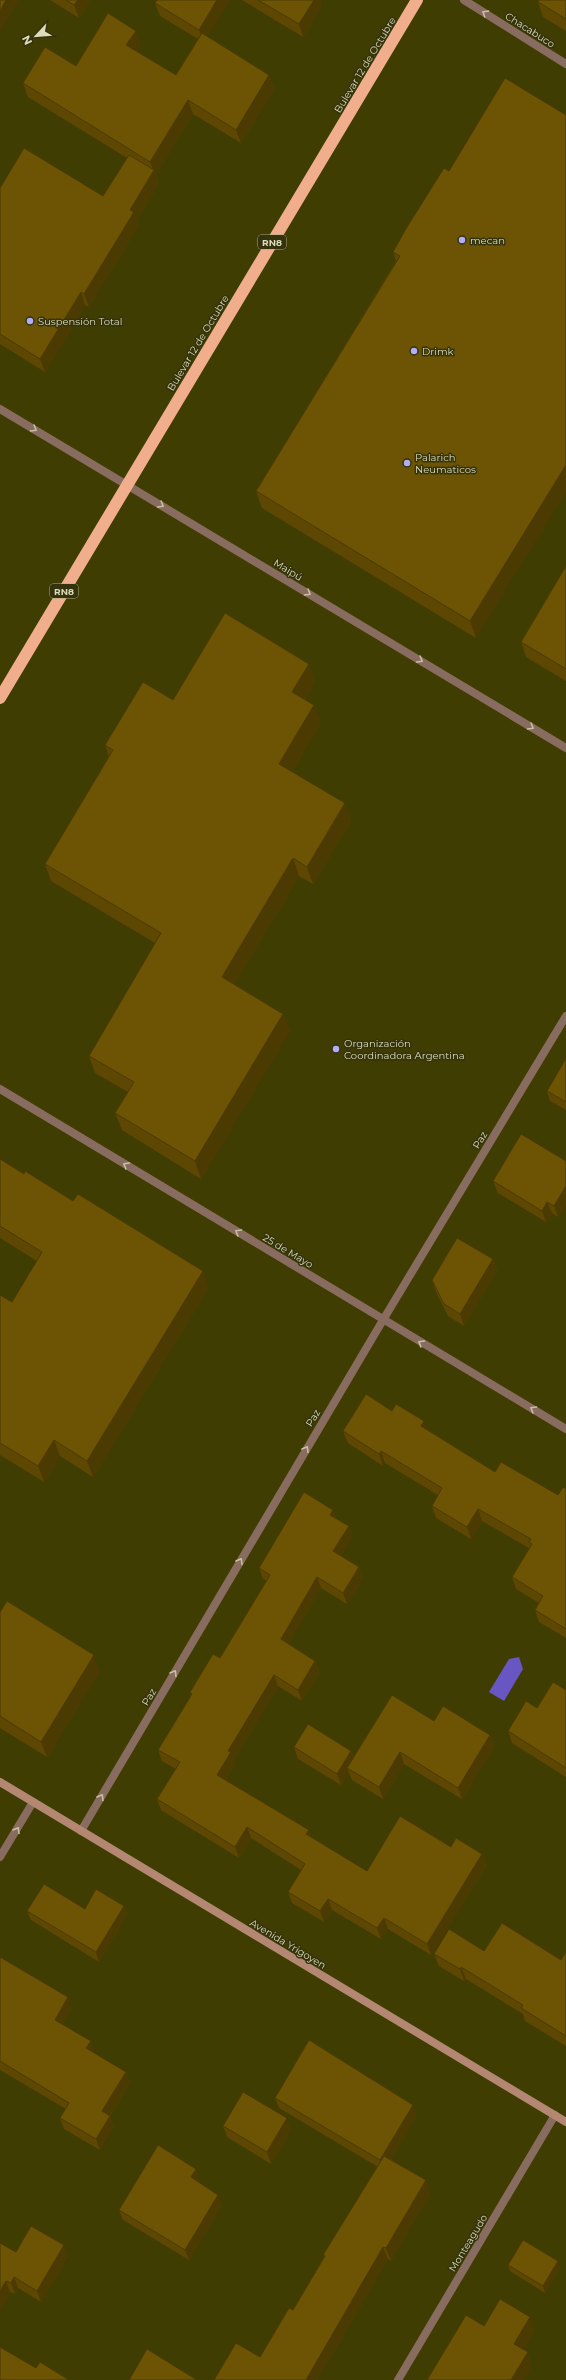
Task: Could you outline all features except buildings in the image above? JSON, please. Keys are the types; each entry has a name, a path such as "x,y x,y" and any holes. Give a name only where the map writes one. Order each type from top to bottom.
{"highway":[{"name":"Bulevar 12 de Octubre","path":"0,698 417,0"}],"main road":[{"name":"Avenida Yrigoyen","path":"0,1782 566,2122"}],"street":[{"name":"Chacabuco","path":"464,0 566,64"},
{"name":"Maipú","path":"0,409 566,748"},
{"name":"Paz","path":"81,1831 383,1320 566,1016"},
{"name":"25 de Mayo","path":"0,1089 566,1429"},
{"path":"0,1857 33,1802"},
{"name":"Monteagudo","path":"398,2380 555,2115"}],"shaded area":[{"path":"519,1657 523,1669 504,1701 489,1692 509,1659"}],"place":[{"name":"mecan","path":"462,240"},
{"name":"Suspensión Total","path":"30,321"},
{"name":"Drimk","path":"414,351"},
{"name":"Palarich Neumaticos","path":"407,463"},
{"name":"Organización Coordinadora Argentina","path":"336,1049"}]}
